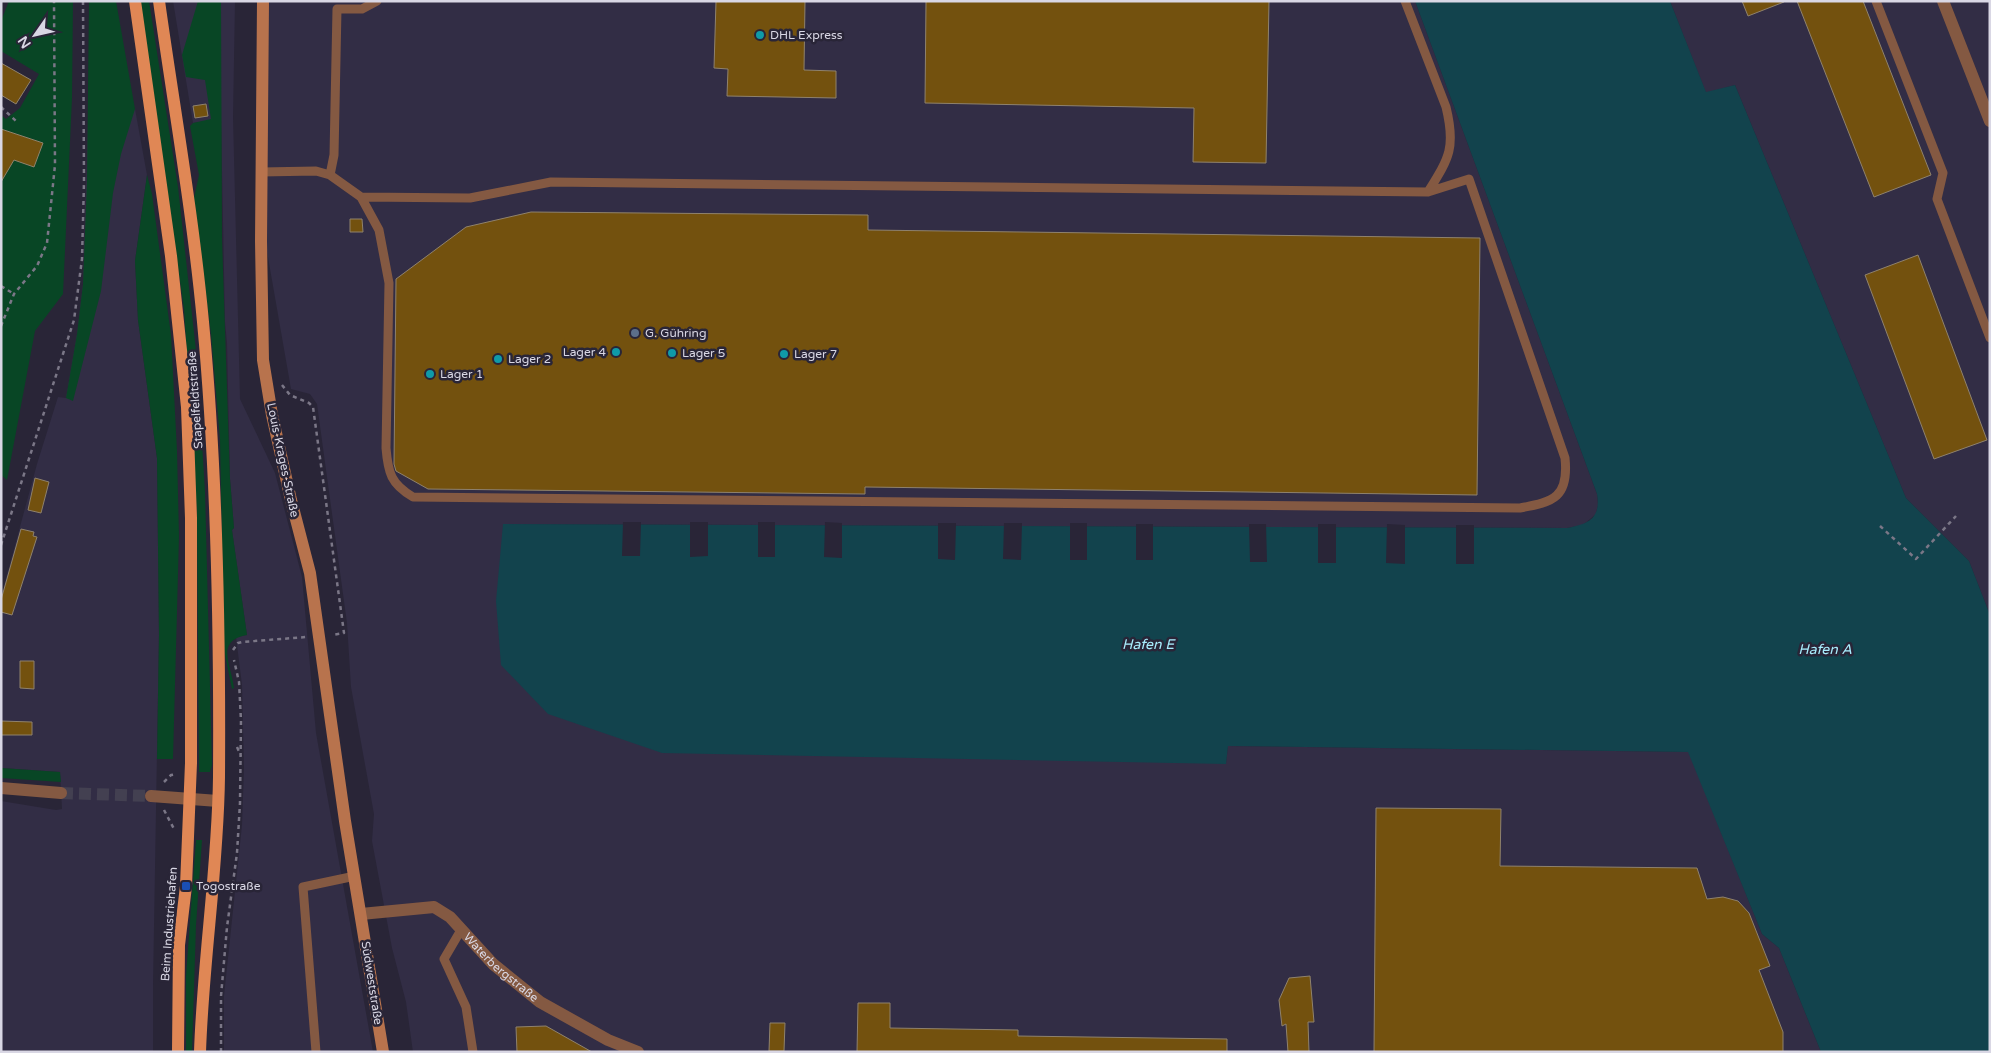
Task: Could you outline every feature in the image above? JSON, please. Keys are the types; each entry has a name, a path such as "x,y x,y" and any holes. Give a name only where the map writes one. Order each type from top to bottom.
{"main road":[{"name":"Stapelfeldtstraße","path":"134,1 171,256 187,407 191,518 190,798"},
{"name":"Stapelfeldtstraße","path":"159,1 203,322 214,473 218,623 218,801"},
{"name":"Beim Industriehafen","path":"178,1052 179,945 186,886 190,798"},
{"path":"200,1052 202,992 218,801"}],"street":[{"name":"Louis-Krages-Straße","path":"263,1 260,241 263,360 276,434 310,573 361,914"},
{"path":"1943,1 1990,121"},
{"path":"1,788 61,793"},
{"path":"151,796 218,801"},
{"name":"Waterbergstraße","path":"361,914 434,907 450,917 492,964 540,1002 608,1040 638,1052"},
{"name":"Südweststraße","path":"361,914 383,1052"}],"lane":[{"path":"330,175 334,155 337,9 362,9 378,1"},
{"path":"1405,1 1438,85 1450,123 1451,150 1446,164 1428,192"},
{"path":"1876,1 1943,173 1936,198 1990,338"},
{"path":"261,172 316,171 330,175 361,197 379,230 389,282 387,466 392,478 402,490 413,497 1520,508 1545,504 1556,496 1564,485 1566,472 1565,458 1469,179 1428,192 551,182 470,198 361,197"},
{"path":"316,1052 303,887 355,876"},
{"path":"461,930 444,959 466,1007 472,1052"}],"path":[{"path":"1,326 14,294 36,266 47,243 55,165 54,1"},
{"path":"1,545 74,320 82,259 84,182 83,1"},
{"path":"1,107 17,122"},
{"path":"1,286 14,294"},
{"path":"221,1052 221,996 227,927 237,853 241,757 239,682 233,648 238,643 344,633 313,407 309,403 290,395 280,382"},
{"path":"1880,526 1916,559 1956,516"},
{"path":"236,688 239,682"},
{"path":"237,747 241,757"},
{"path":"166,781 166,778 174,774"},
{"path":"165,812 173,829"}],"shaded area":[{"path":"173,1 235,1 233,117 240,399 275,473 302,577 316,733 373,1052 224,1052 224,996 242,825 244,768 242,685 236,637 247,635 232,530 234,528 230,479 225,322 221,119 193,123"},
{"path":"267,1 1415,1 1597,494 1598,505 1596,514 1583,525 1567,528 504,524 1226,763 1228,746 1689,752 1762,934 1779,948 1821,1052 413,1052 406,1002 392,948 372,841 374,814 351,687 347,623 317,404 310,394 291,389 265,240"},
{"path":"1670,1 1990,1 1990,615 1969,561 1906,498 1735,85 1706,93"},
{"path":"135,109 147,175 135,261 138,320 157,458 159,634 153,1052 1,1052 1,801 56,810 62,809 60,772 1,768 1,597 37,464 58,397 66,398 83,284 88,120"}],"green space":[{"path":"9,1 73,1 72,98 63,294 35,331 7,480 1,475 1,115 6,119 20,108 39,74 1,51 1,21"},
{"path":"89,1 116,1 135,109 121,154 113,193 101,291 73,401 66,398 83,284 87,181"},
{"path":"140,1 149,1 178,187 197,360 205,492 212,765 210,772 199,772 197,515 184,309"},
{"path":"198,1 221,1 222,239 230,479 234,528 232,530 247,635 231,642 228,648 228,662 234,688 232,689 224,650 220,439 211,334 194,198 199,175 190,126 193,123 211,119 205,80 186,77 182,55"},
{"path":"147,175 152,194 171,335 177,451 179,536 173,759 157,759 159,634 157,458 138,320 135,261"},
{"path":"1,768 60,772 61,782 1,778"},
{"path":"196,840 202,840 196,925 192,1052 186,1052 186,976"}],"water":[{"path":"1415,1 1670,1 1706,92 1735,85 1906,498 1969,561 1990,615 1990,1052 1821,1052 1779,948 1762,934 1688,752 1228,746 1226,764 662,753 548,714 501,665 496,601 503,524 1567,528 1587,522 1592,518 1597,509 1597,494"}],"pier":[{"path":"623,522 641,522 640,556 622,556"},
{"path":"690,522 708,522 708,556 690,557"},
{"path":"758,522 775,522 775,557 758,557"},
{"path":"825,522 842,523 842,558 824,557"},
{"path":"938,523 956,523 955,560 938,559"},
{"path":"1004,523 1022,523 1021,560 1003,559"},
{"path":"1070,523 1087,523 1087,560 1070,560"},
{"path":"1136,524 1153,524 1153,560 1136,560"},
{"path":"1249,524 1266,524 1267,562 1250,562"},
{"path":"1318,524 1336,524 1336,563 1318,563"},
{"path":"1387,524 1405,525 1405,564 1386,563"},
{"path":"1456,525 1474,525 1474,564 1456,564"}],"building":[{"name":"DHL Express","path":"716,1 805,1 804,70 836,71 836,98 727,96 728,69 714,68"},
{"path":"926,1 1269,1 1266,163 1193,162 1194,108 925,103"},
{"path":"1742,1 1784,1 1784,2 1748,16"},
{"path":"1797,1 1863,1 1931,175 1874,197"},
{"path":"1,63 31,80 16,104 1,95"},
{"path":"206,104 208,116 195,118 193,106"},
{"path":"1,129 43,143 34,167 14,160 1,182"},
{"path":"531,212 868,215 868,230 1480,238 1477,495 865,487 865,494 428,489 396,471 394,464 396,279 466,227"},
{"path":"350,219 362,219 363,232 350,232"},
{"path":"1918,255 1987,440 1934,459 1865,275"},
{"path":"35,478 49,482 41,513 28,510"},
{"path":"21,529 34,532 33,536 37,537 12,615 1,612 1,600"},
{"path":"20,661 34,661 34,689 20,688"},
{"path":"1,721 32,722 32,735 1,735"},
{"path":"1376,808 1501,809 1500,866 1697,868 1707,899 1723,897 1738,901 1749,913 1770,966 1759,970 1783,1032 1783,1052 1374,1052"},
{"path":"1310,976 1314,1022 1308,1022 1309,1052 1288,1052 1286,1024 1282,1026 1279,1000 1289,978"},
{"path":"858,1003 890,1003 890,1028 1018,1030 1018,1036 1227,1039 1227,1052 857,1052"},
{"path":"770,1023 785,1023 784,1051 769,1051"},
{"path":"546,1026 592,1052 517,1052 516,1027"}],"tunnel":[{"path":"61,793 151,796"}],"place":[{"name":"DHL Express","path":"760,35"},
{"name":"G. Gühring","path":"635,333"},
{"name":"Lager 4","path":"616,352"},
{"name":"Lager 5","path":"672,353"},
{"name":"Lager 7","path":"784,354"},
{"name":"Lager 2","path":"498,359"},
{"name":"Lager 1","path":"430,374"},
{"name":"Togostraße","path":"186,886"}],"water label":[{"name":"Hafen E","path":"1148,644"},
{"name":"Hafen A","path":"1825,649"}]}
